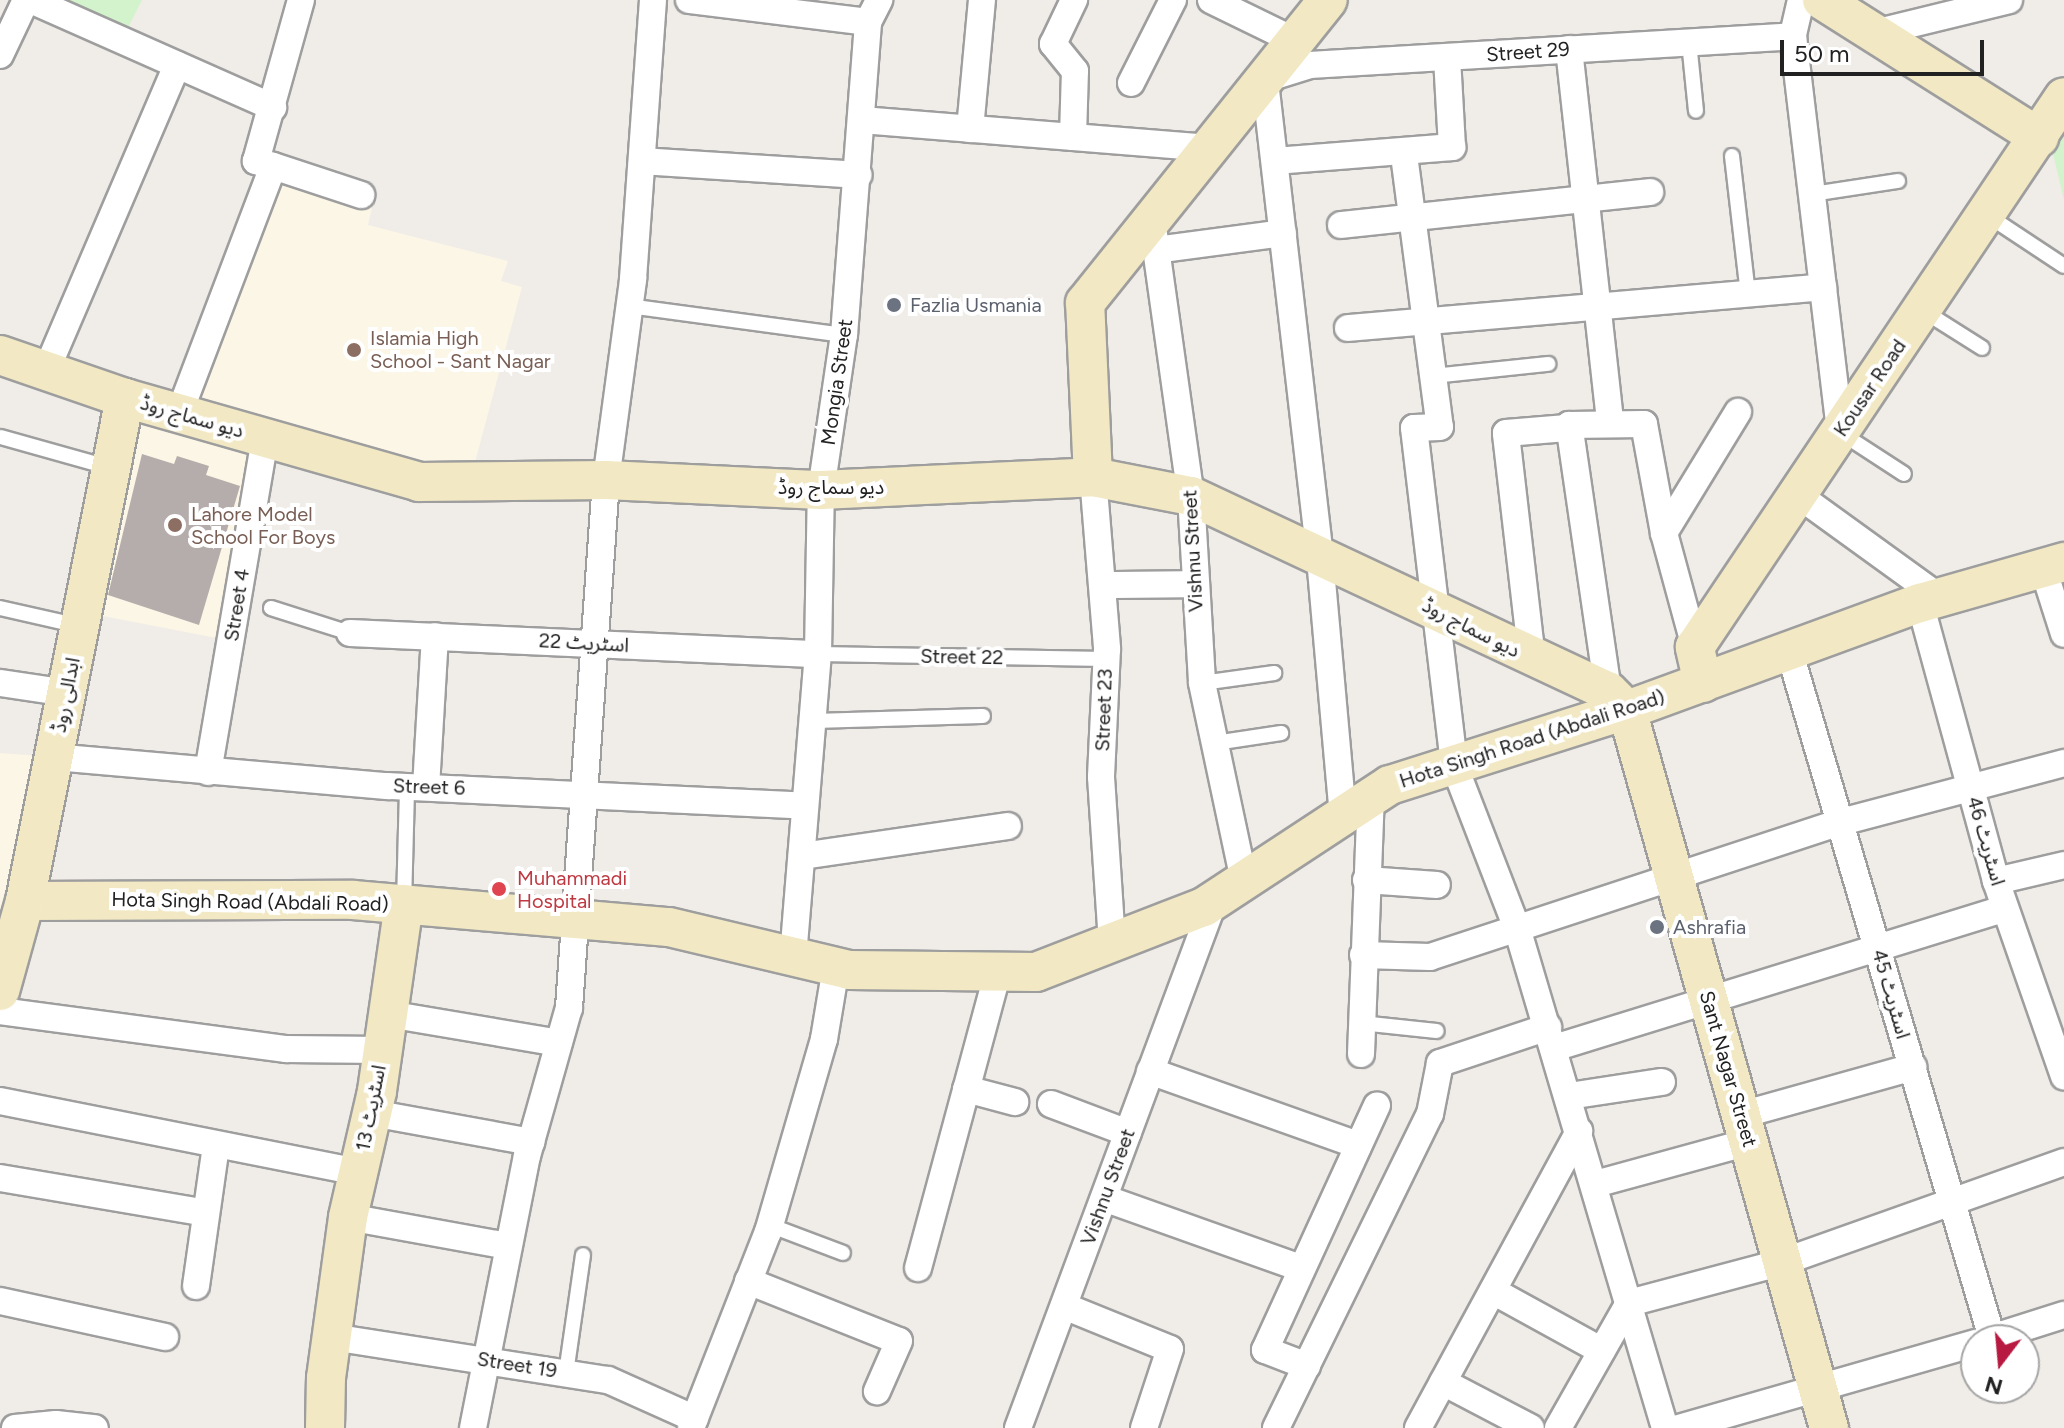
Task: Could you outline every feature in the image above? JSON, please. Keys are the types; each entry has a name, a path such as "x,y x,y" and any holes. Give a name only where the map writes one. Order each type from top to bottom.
{"street":[{"path":"0,55 29,0 273,107"},
{"path":"301,0 256,161 361,195"},
{"path":"473,1428 484,1359 531,1142 569,1008 578,919 606,480 629,306 653,0"},
{"path":"689,0 874,11"},
{"path":"970,129 982,0"},
{"path":"1073,137 1075,71 1053,44 1074,0"},
{"path":"1131,83 1173,0"},
{"path":"1211,0 1295,41"},
{"path":"1093,477 1085,303 1154,235 1209,148 1328,0"},
{"path":"1801,0 1793,36 1840,432"},
{"path":"1822,0 2039,137"},
{"path":"1874,33 2009,0"},
{"name":"Mongia Street","path":"793,957 818,654 821,490 844,335 874,11"},
{"name":"Street 29","path":"1265,79 1310,65 1793,36"},
{"path":"1569,49 1610,422"},
{"path":"1275,161 1404,155 1452,147 1447,57"},
{"path":"46,371 177,65"},
{"path":"1265,79 1320,557 1366,880 1361,1054"},
{"name":"Kousar Road","path":"1699,665 1798,495 2064,97"},
{"path":"862,120 1209,148"},
{"path":"1404,155 1440,427 1414,428 1454,765 1517,928 1665,1428"},
{"path":"642,161 859,175"},
{"path":"179,414 273,166"},
{"path":"1341,225 1650,192"},
{"path":"1154,235 1283,233"},
{"name":"Vishnu Street","path":"1018,1428 1150,1071 1229,891 1215,743 1202,683 1191,496 1154,235"},
{"path":"1348,328 1823,287"},
{"name":"دیو سماج روڈ","path":"0,355 125,398 419,482 606,480 821,490 1093,477 1191,496 1433,606 1617,701"},
{"name":"ابدالی روڈ","path":"0,991 25,901 125,398"},
{"path":"1664,533 1738,412"},
{"path":"1532,659 1506,433 1610,422 1644,424 1664,533 1699,665"},
{"path":"1567,428 1617,701"},
{"name":"Street 4","path":"208,772 265,438"},
{"name":"Street 23","path":"1093,477 1104,585 1106,659 1101,777 1112,943"},
{"path":"1798,495 1929,600"},
{"path":"2054,565 2064,634"},
{"name":"Hota Singh Road (Abdali Road)","path":"25,901 353,900 669,927 836,967 1036,972 1112,943 1229,891 1390,785 1454,765 1699,665 1789,650 1929,600 2054,565"},
{"path":"1104,585 1195,584"},
{"name":"اسٹریٹ 46","path":"1929,600 1971,789 1996,881 2064,1076"},
{"name":"اسٹریٹ 22","path":"350,633 818,654"},
{"path":"417,787 435,636"},
{"name":"اسٹریٹ 45","path":"1789,650 1952,1203 1980,1324"},
{"path":"0,683 67,693"},
{"name":"Sant Nagar Street","path":"1617,701 1673,874 1829,1428"},
{"name":"Street 6","path":"54,757 417,787 805,806"},
{"path":"1363,955 1430,957 1673,874 1841,822 2064,763"},
{"path":"802,856 1008,826"},
{"path":"1996,881 2064,865"},
{"path":"1366,880 1437,885"},
{"name":"اسٹریٹ 13","path":"325,1428 332,1337 348,1217 372,1113 404,904"},
{"path":"1276,1428 1430,1114 1440,1063 1709,1003 2005,908"},
{"path":"693,1423 769,1225 824,1039 836,967"},
{"path":"918,1268 998,972"},
{"path":"0,1011 286,1049 386,1032 559,1043"},
{"path":"1595,1184 1913,1067"},
{"path":"1150,1071 1358,1145"},
{"path":"1569,1096 1662,1082"},
{"path":"966,1089 1015,1102"},
{"path":"0,1101 358,1172"},
{"path":"1051,1104 1128,1133"},
{"path":"1307,1366 1265,1350 1377,1105"},
{"path":"372,1113 531,1142"},
{"path":"1418,1428 1579,1131"},
{"path":"196,1286 216,1145"},
{"path":"1558,1428 1629,1303 1783,1262 2064,1162"},
{"path":"0,1178 206,1213"},
{"path":"1104,1198 1301,1268"},
{"path":"348,1217 508,1246"},
{"path":"748,1281 899,1341 877,1391"},
{"path":"1493,1291 1602,1351"},
{"path":"0,1301 165,1337"},
{"path":"1064,1306 1170,1349 1144,1428"},
{"path":"2035,1324 2064,1315"},
{"name":"Street 19","path":"332,1337 608,1380 693,1423"},
{"path":"1679,1428 1960,1347"},
{"path":"1443,1382 1531,1428"},
{"path":"15,1428 56,1424 95,1428"}],"lane":[{"path":"1689,42 1696,111"},
{"path":"1732,156 1748,294"},
{"path":"1812,194 1898,181"},
{"path":"1986,214 2064,266"},
{"path":"629,306 844,335"},
{"path":"1922,310 1982,348"},
{"path":"1433,376 1548,364"},
{"path":"1840,432 1904,474"},
{"path":"1,437 111,468"},
{"path":"0,608 80,626"},
{"path":"271,608 350,633"},
{"name":"Street 22","path":"818,654 1106,659"},
{"path":"1202,683 1274,673"},
{"path":"813,721 983,716"},
{"path":"1215,743 1281,733"},
{"name":"اسٹریٹ 13","path":"404,904 417,787"},
{"path":"1361,1023 1437,1031"},
{"path":"769,1225 843,1253"},
{"path":"566,1373 583,1255"}],"shaded area":[{"name":"Islamia High School - Sant Nagar","path":"270,173 373,204 368,225 508,261 501,281 522,287 470,481 265,438 232,641 82,612 125,398 179,413"},
{"path":"0,753 54,757 0,991"}],"green space":[{"path":"32,0 142,0 122,40"},
{"path":"2064,97 2064,200 2046,125"}],"building":[{"path":"142,454 174,464 177,456 209,466 206,475 240,486 199,625 108,595"}],"place":[{"name":"Fazlia Usmania","path":"894,305"},
{"name":"Islamia High School - Sant Nagar","path":"354,350"},
{"name":"Lahore Model School For Boys","path":"175,525"},
{"name":"Muhammadi Hospital","path":"499,889"},
{"name":"Ashrafia","path":"1657,927"}]}
